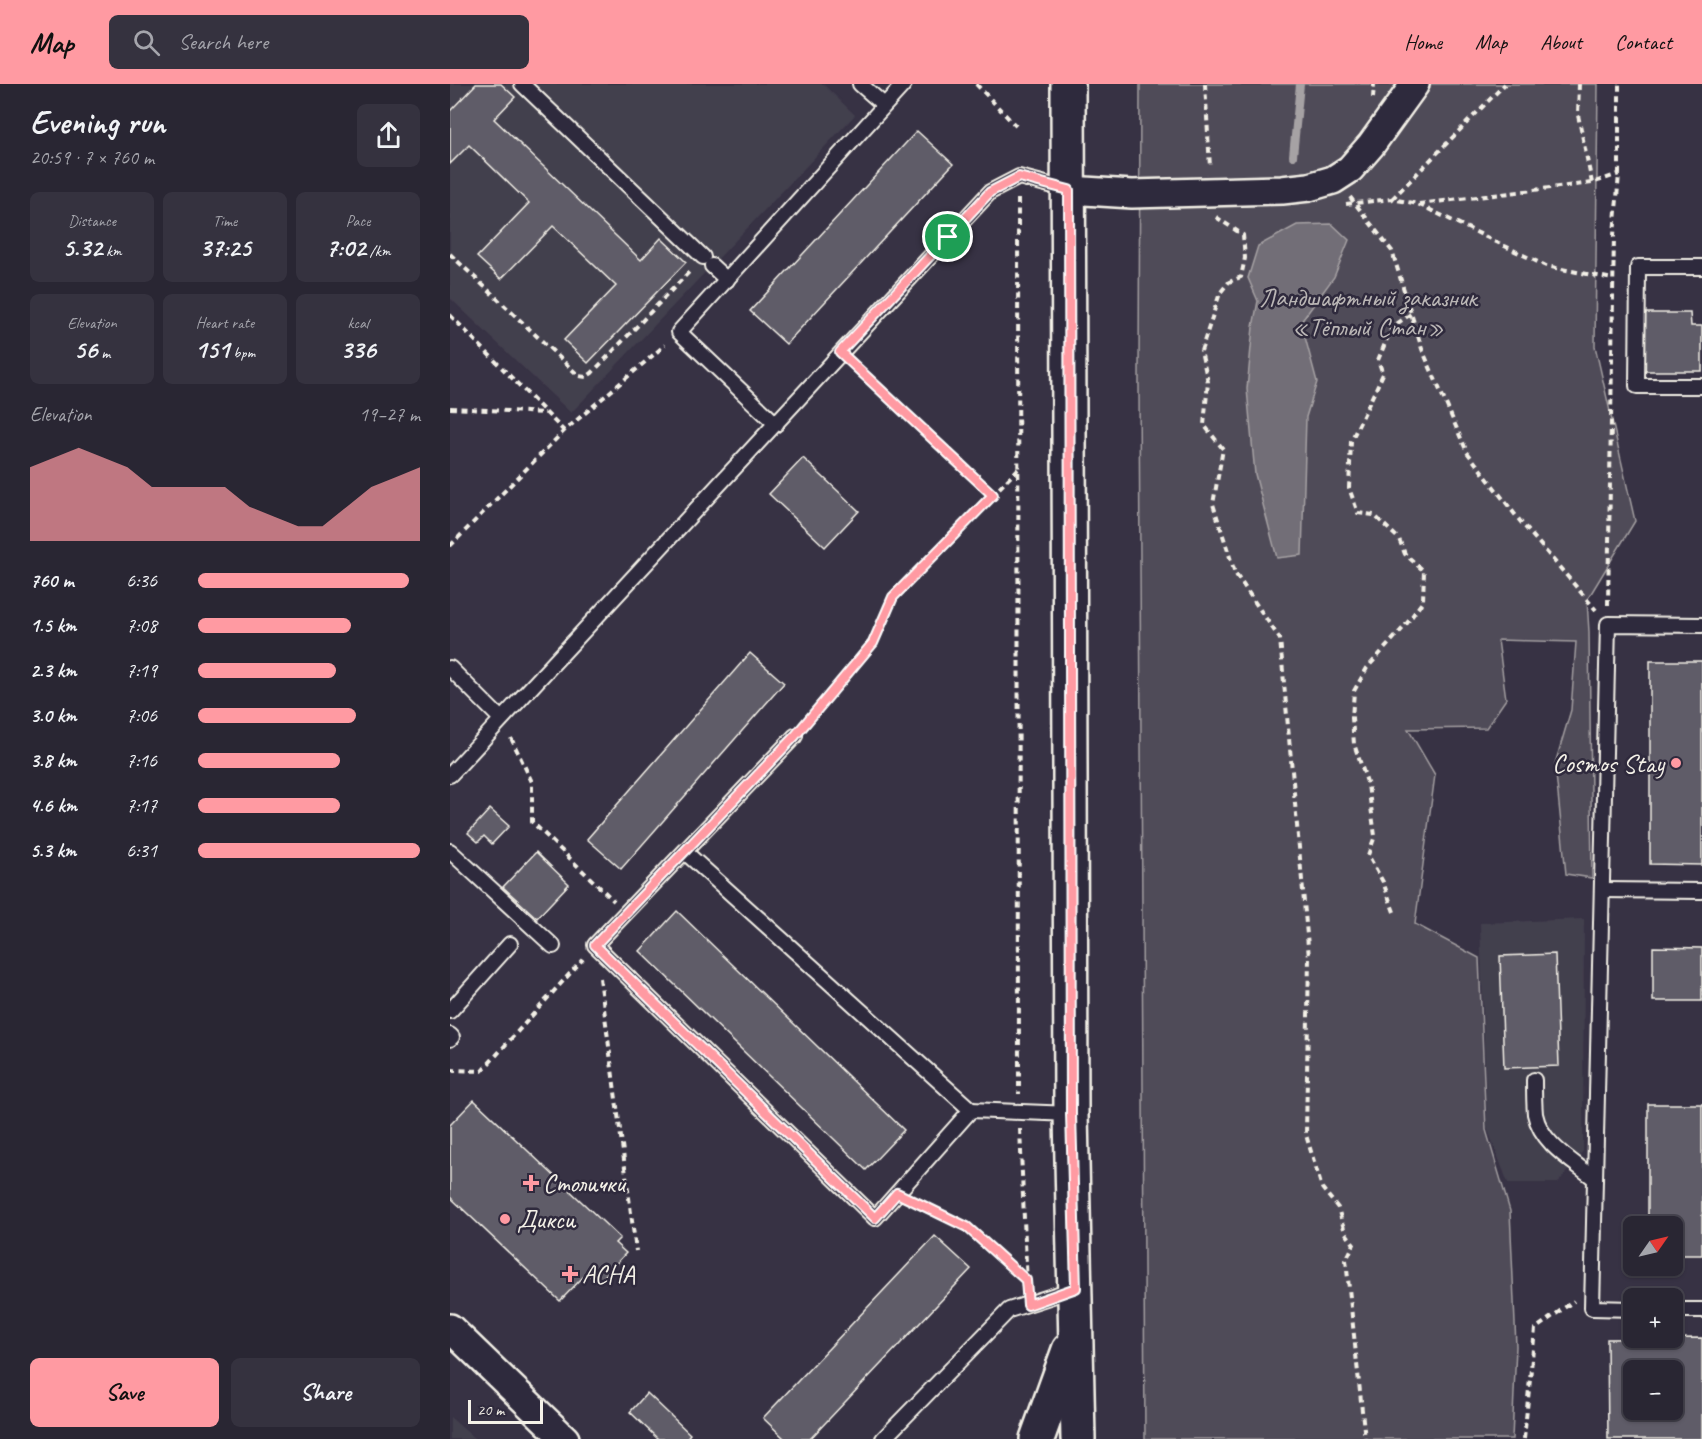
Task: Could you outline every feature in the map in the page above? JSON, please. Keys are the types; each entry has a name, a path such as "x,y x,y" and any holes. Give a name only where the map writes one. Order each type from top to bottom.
{"street":[{"path":"1068,84 1071,1114 1078,1439"},
{"path":"1069,190 1132,194 1309,187 1333,180 1350,169 1371,145 1415,84"},
{"path":"450,1328 565,1439"},
{"path":"1036,1439 1076,1331"}],"lane":[{"path":"522,84 727,280"},
{"path":"860,84 884,105"},
{"path":"776,424 679,333 904,84"},
{"path":"450,775 990,192 1019,177 1069,190"},
{"path":"1702,267 1638,267 1637,386 1702,386"},
{"path":"1623,1309 1592,1308 1608,624 1702,625"},
{"path":"450,668 501,719"},
{"path":"795,736 595,945 875,1218 971,1110"},
{"path":"450,851 553,946"},
{"path":"685,852 971,1110 1071,1114"},
{"path":"1602,890 1702,891"},
{"path":"450,1011 510,944"},
{"path":"1534,1080 1535,1113 1545,1137 1595,1179"},
{"path":"883,1439 1009,1310 1076,1288"},
{"path":"1683,1310 1702,1310"}],"path":[{"path":"976,84 1016,126"},
{"path":"1205,84 1211,179"},
{"path":"1392,199 1505,84"},
{"path":"1579,84 1578,116 1592,183"},
{"path":"1608,624 1613,279 1619,174 1619,84"},
{"path":"1418,204 1592,183 1619,174"},
{"path":"1018,198 1019,1112 1028,1305"},
{"path":"1608,624 1520,522 1467,452 1422,349 1392,251 1357,204 1392,199 1418,204 1546,266 1613,279"},
{"path":"1215,217 1243,235 1245,258 1241,277 1229,282 1220,293 1201,351 1208,382 1204,425 1223,449 1214,504 1235,573 1280,639 1309,957 1306,1135 1322,1188 1338,1208 1345,1232 1354,1244 1346,1260 1365,1439"},
{"path":"450,254 574,372 586,377 708,261"},
{"path":"1394,912 1383,882 1368,855 1376,836 1368,786 1354,744 1352,718 1354,692 1367,668 1405,626 1422,602 1424,572 1405,554 1399,539 1374,515 1358,513 1349,488 1351,441 1383,374 1378,360 1392,327 1412,314"},
{"path":"450,315 564,431"},
{"path":"450,546 564,431 679,333"},
{"path":"840,352 993,495"},
{"path":"450,408 546,413"},
{"path":"795,736 873,643 893,597 1019,469"},
{"path":"501,719 532,782 532,822 626,913"},
{"path":"450,1070 482,1071 595,945"},
{"path":"595,945 636,1251"},
{"path":"897,1193 967,1227 1026,1280"},
{"path":"1524,1439 1535,1329 1593,1288"}],"shaded area":[{"path":"450,84 823,84 855,115 571,413 450,298"},
{"path":"1332,224 1349,240 1334,277 1301,322 1317,382 1306,417 1302,555 1277,558 1255,474 1247,389 1258,301 1248,278 1258,246 1297,225"},
{"path":"1584,919 1583,1151 1558,1183 1508,1183 1487,1128 1480,923"},
{"path":"450,1417 475,1439 450,1439"}],"green space":[{"name":"Ландшафтный заказник «Тёплый Стан»","path":"1140,84 1598,84 1595,346 1635,521 1587,600 1592,878 1566,874 1555,764 1571,710 1576,642 1498,640 1506,699 1486,728 1408,729 1435,775 1415,924 1479,958 1486,1130 1510,1211 1516,1346 1512,1439 1145,1439 1139,386"}],"building":[{"path":"476,84 501,84 515,97 494,119 641,260 661,238 686,262 588,363 564,340 616,286 553,226 501,279 477,257 529,203 469,145 450,164 450,111"},
{"path":"917,131 953,164 786,344 750,311"},
{"path":"1643,313 1690,313 1691,326 1702,326 1702,371 1644,371"},
{"path":"803,458 859,511 825,547 769,494"},
{"path":"750,653 784,683 621,869 587,839"},
{"name":"Cosmos Stay","path":"1650,661 1702,661 1702,865 1650,864"},
{"path":"490,809 509,826 492,844 484,836 478,842 468,833"},
{"path":"536,852 569,884 537,918 503,887"},
{"path":"677,911 904,1130 866,1170 640,951"},
{"path":"1653,947 1702,948 1702,1001 1653,1001"},
{"path":"1555,954 1559,1066 1504,1068 1500,956"},
{"path":"474,1100 620,1238 615,1243 626,1253 598,1283 587,1273 560,1301 450,1197 450,1125"},
{"path":"1648,1104 1702,1104 1702,1255 1683,1255 1683,1216 1648,1216"},
{"path":"935,1236 971,1269 810,1439 785,1439 763,1418"},
{"path":"1683,1338 1702,1338 1702,1439 1608,1439 1607,1339 1623,1339 1623,1348 1683,1348"},
{"path":"647,1393 690,1434 686,1439 658,1439 630,1412"}],"waterway":[{"path":"1293,156 1300,84"}],"place":[{"name":"Cosmos Stay","path":"1676,763"},
{"name":"Столички","path":"531,1183"},
{"name":"Дикси","path":"505,1219"},
{"name":"АСНА","path":"570,1274"}],"route":[{"path":"1019,177 1069,190 1071,1114 1076,1288 1028,1305 1026,1280 967,1227 897,1193 875,1218 595,945 795,736 873,643 893,597 993,495 840,352 948,237 990,192 1019,177"}]}
